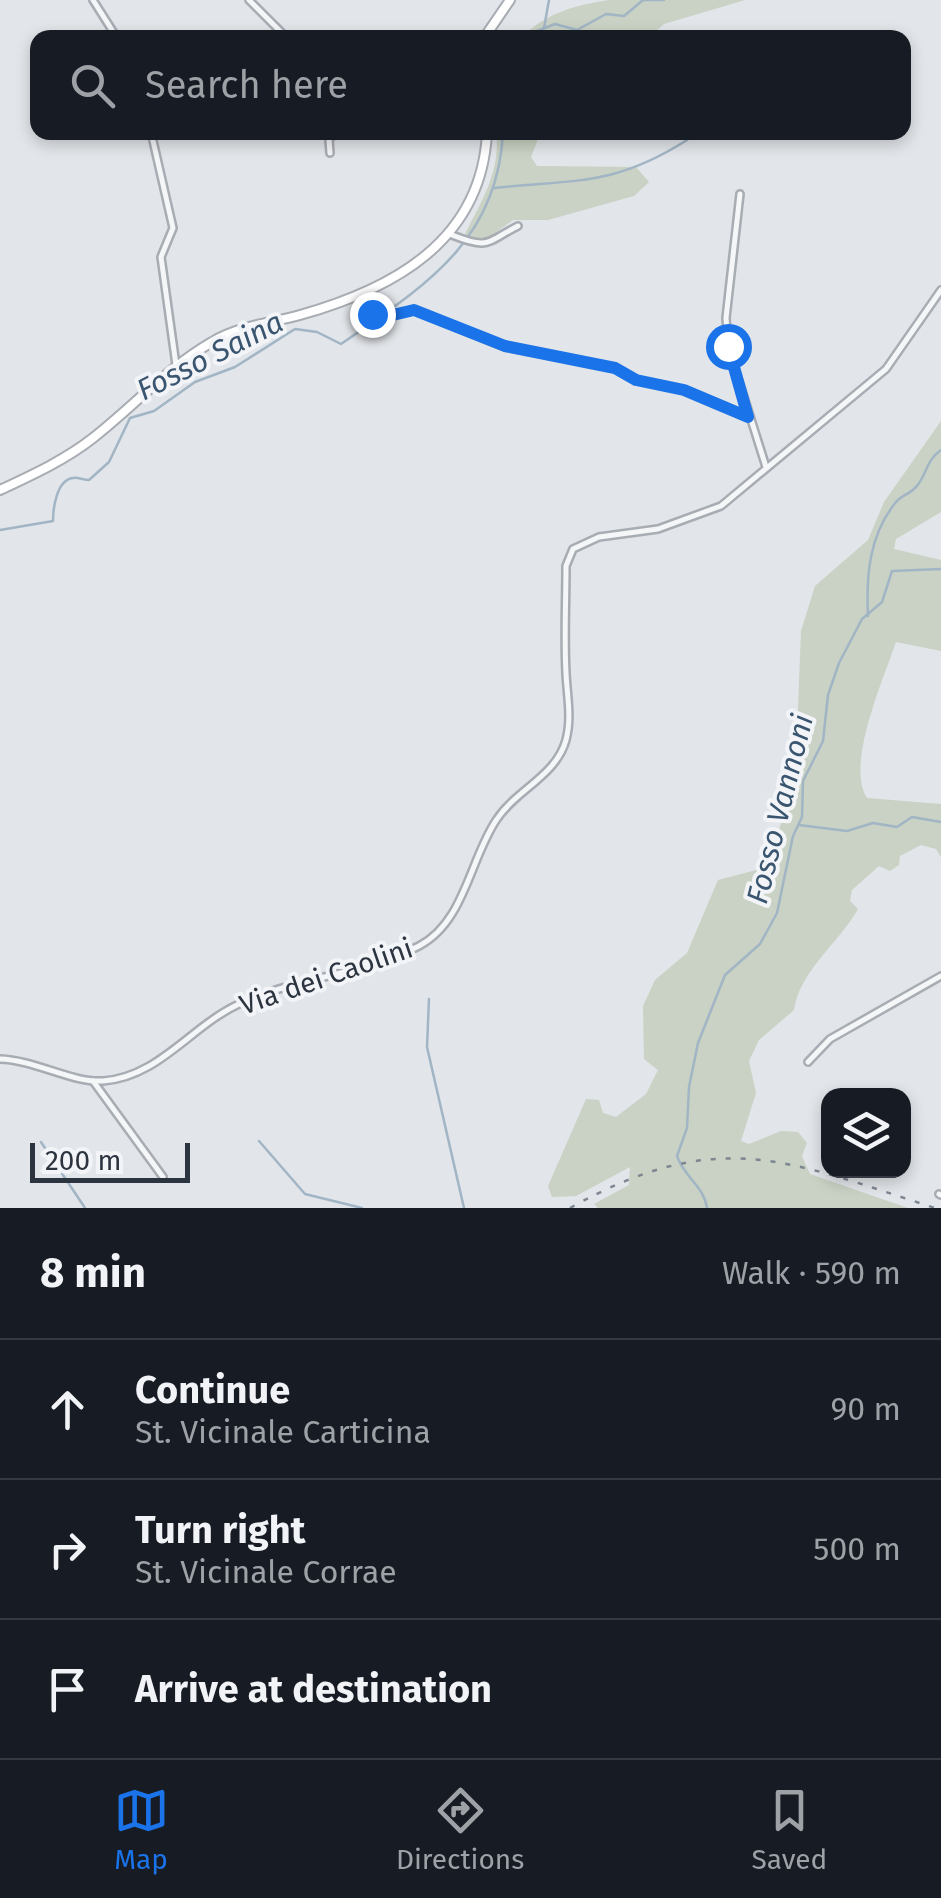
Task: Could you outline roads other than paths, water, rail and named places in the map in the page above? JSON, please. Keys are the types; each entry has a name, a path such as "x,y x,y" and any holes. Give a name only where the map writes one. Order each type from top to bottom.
{"main road":[{"path":"489,30 510,0"},
{"path":"0,490 62,459 95,436 176,365 230,333 357,297 411,268 452,235 482,168 486,140"}],"street":[{"path":"93,0 112,30"},
{"path":"249,0 279,30"},
{"path":"153,140 173,228 161,257 176,365"},
{"path":"329,140 330,153"},
{"path":"740,194 726,318 732,367 766,467"},
{"path":"452,235 475,244 492,244 518,226"},
{"name":"Via dei Caolini","path":"94,1081 128,1076 147,1068 243,1002 337,976 418,946 438,932 453,911 498,816 543,775 565,744 570,710 566,566 572,550 599,536 658,529 707,514 886,369 941,290"},
{"path":"357,297 380,318 414,310 505,346 615,368 636,380 684,390 748,417"},
{"path":"808,1062 830,1039 941,976"},
{"path":"0,1059 33,1062 94,1081 163,1176"}],"waterway":[{"name":"Fosso Saina","path":"544,28 549,0"},
{"path":"577,30 606,14 624,16 643,0 664,0"},
{"path":"540,30 555,24 577,30"},
{"name":"Fosso Saina","path":"0,530 53,521 63,484 73,478 89,480 109,462 130,418 154,411 195,382 235,367 295,329 317,332 341,344 400,302 451,258 471,232 487,204 502,140"},
{"path":"494,188 615,173 687,140"},
{"path":"868,616 869,571 880,528 896,502 915,488 941,450"},
{"name":"Fosso Vannoni","path":"707,1208 677,1156 687,1128 689,1087 698,1043 725,975 760,944 777,913 793,836 802,817 803,781 823,741 828,695 839,663 862,619 882,602 892,571 941,569"},
{"path":"799,825 847,831 873,823 897,827 912,817 941,822"},
{"path":"429,999 427,1047 464,1208"},
{"path":"259,1141 305,1194 362,1208"},
{"path":"41,1142 85,1208"}],"railway":[{"path":"570,1208 622,1182 668,1167 711,1159 793,1165 935,1208"}]}
